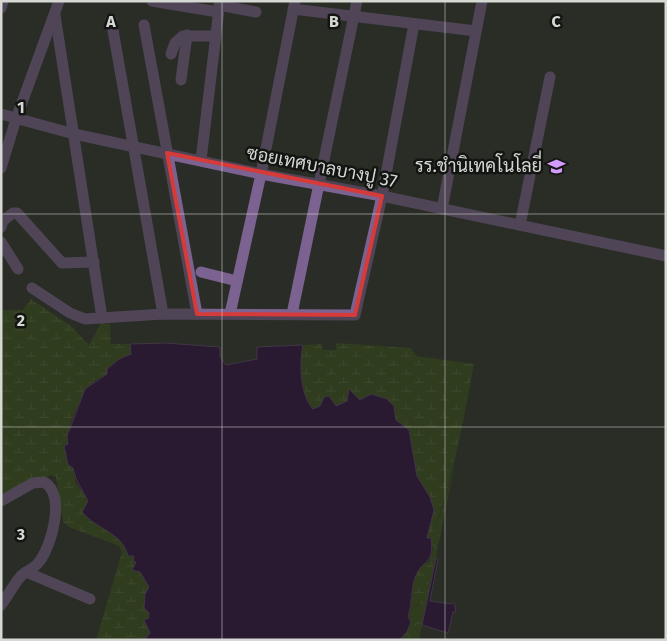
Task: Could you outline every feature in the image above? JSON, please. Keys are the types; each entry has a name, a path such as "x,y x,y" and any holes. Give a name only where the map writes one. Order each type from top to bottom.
{"street":[{"path":"1,8 3,1"},
{"path":"1,168 16,119 59,1"},
{"path":"152,1 219,6 256,12"},
{"path":"292,314 356,1"},
{"path":"442,209 482,1"},
{"path":"230,314 261,174 294,5 354,18 476,31"},
{"path":"201,160 219,6"},
{"path":"55,15 102,318"},
{"path":"111,20 164,314"},
{"path":"32,288 70,313 85,319 164,314 355,315 382,196 414,24"},
{"path":"144,25 197,314"},
{"path":"171,54 178,39 188,35 215,36"},
{"path":"181,80 188,35"},
{"path":"520,225 550,77"},
{"name":"ซอยเทศบาลบางปู 37","path":"1,114 74,134 133,147 261,174 382,196 666,256"},
{"path":"1,226 13,213 17,213 62,263 94,262"},
{"path":"1,242 18,269"},
{"path":"202,272 237,281"},
{"path":"1,501 40,481 49,485 56,508 55,524 44,555 38,563 26,572 1,606"},
{"path":"26,572 90,599"}],"highlighted area":[{"path":"167,153 382,196 355,315 197,314"}],"green space":[{"path":"31,299 71,326 89,345 101,323 110,324 111,344 130,344 131,354 120,360 106,374 89,386 75,411 69,429 68,444 64,446 68,465 73,468 76,484 84,493 88,502 90,521 118,539 126,549 128,556 134,556 137,562 132,570 140,572 149,587 144,601 149,613 147,620 150,633 146,638 96,640 122,552 119,546 69,527 63,522 56,477 51,475 1,497 1,310 23,310"},
{"path":"336,343 411,348 416,356 474,364 451,473 431,538 427,538 434,510 430,497 417,476 409,430 396,420 394,406 372,394 360,400 354,395 347,394 348,401 336,406 329,396 324,397 320,406 314,409 309,403 302,378 301,361 303,345 322,344 322,350 336,350"},
{"path":"455,463 419,640 401,640 407,632 411,608 417,606 423,597 430,574 433,550 431,538 443,507"},
{"path":"433,550 426,591 422,599 411,608 414,580 420,567 429,562"}],"shaded area":[{"path":"165,343 220,347 220,357 226,365 257,359 257,347 303,345 301,361 303,387 305,396 313,409 320,406 324,397 329,396 336,406 347,401 349,389 360,400 371,394 387,399 394,406 396,420 409,430 417,476 430,497 434,510 427,538 431,538 430,558 421,567 415,578 408,617 411,622 407,632 399,640 141,640 150,633 144,620 149,618 149,613 144,608 145,594 149,587 140,572 132,570 136,562 133,562 134,556 128,556 125,548 115,536 94,523 82,512 88,501 77,481 73,468 68,465 64,446 68,444 67,436 85,389 107,374 107,369 119,359 131,354 130,344"},
{"path":"436,558 438,559 430,601 452,604 454,602 456,612 453,612 448,633 422,625"}],"place":[{"name":"รร.ชำนิเทคโนโลยี่","path":"556,166"}]}
